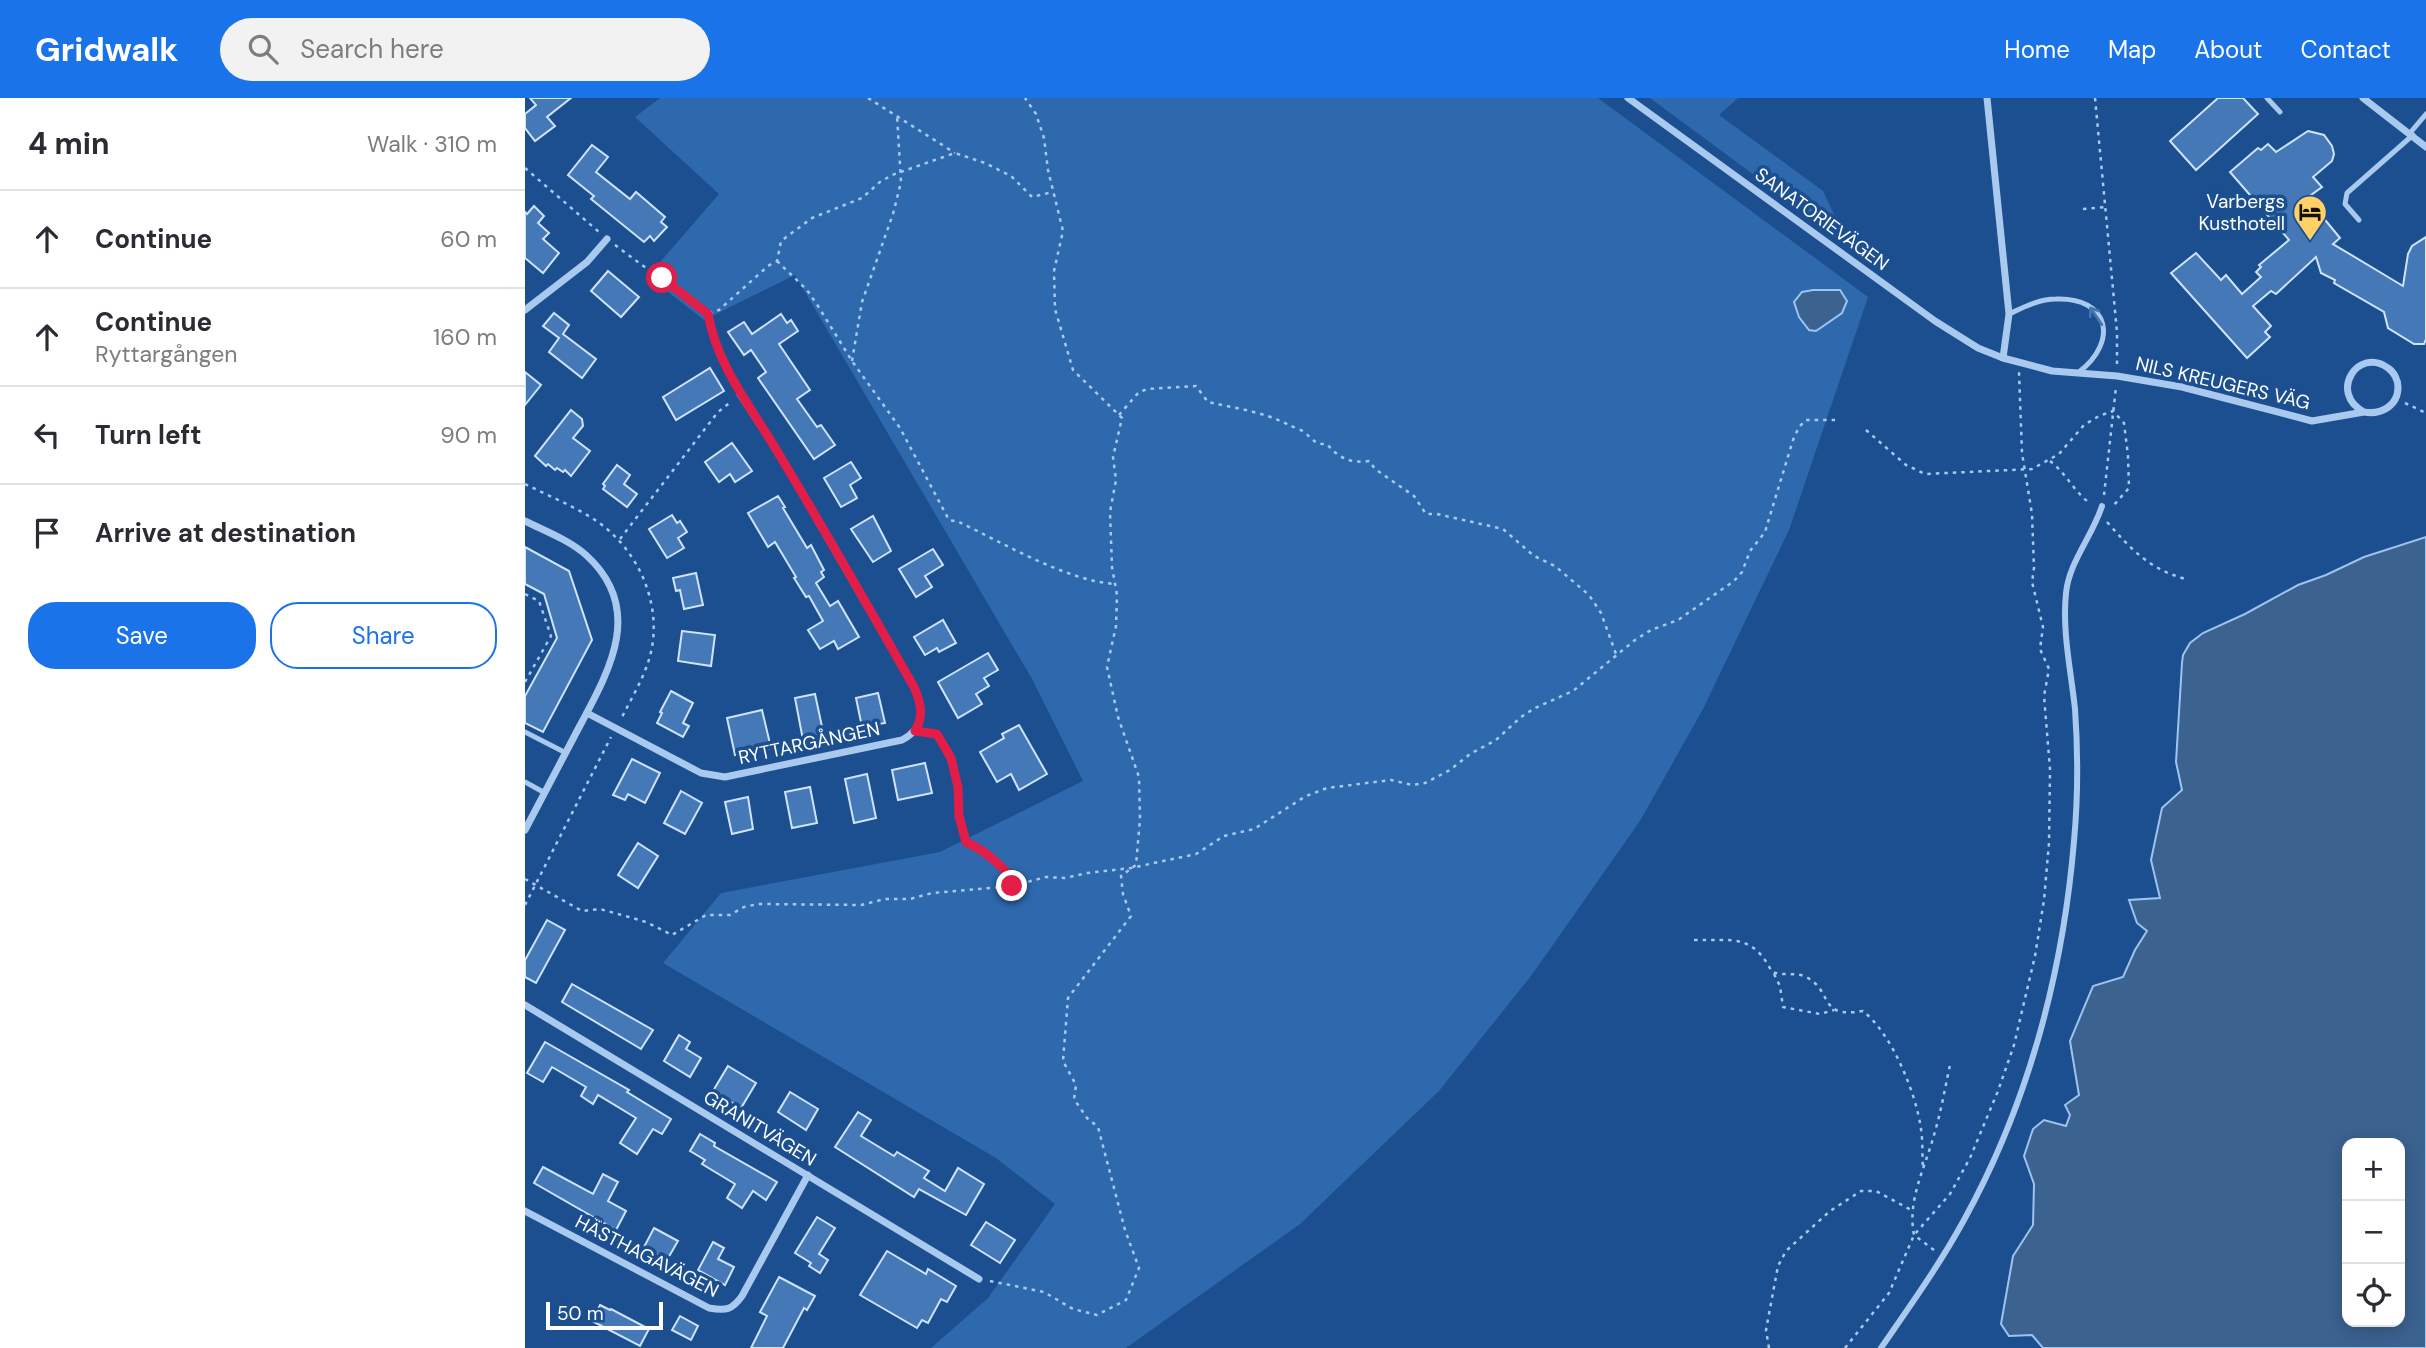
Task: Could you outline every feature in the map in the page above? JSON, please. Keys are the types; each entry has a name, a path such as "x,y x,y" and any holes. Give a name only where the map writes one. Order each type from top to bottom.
{"street":[{"name":"SANATORIEVÄGEN","path":"1628,98 1935,321 1978,348 2018,363 2052,371 2117,376"},
{"path":"1987,98 2009,314 2003,358"},
{"path":"2363,98 2426,147"},
{"path":"525,310 587,262 607,239"},
{"path":"2364,412 2351,402 2347,387 2351,374 2357,367 2377,363 2393,372 2398,387 2396,399"},
{"name":"NILS KREUGERS VÄG","path":"2117,376 2182,387 2312,421 2364,412 2373,414 2383,411 2396,399"},
{"path":"740,394 779,454 914,687 921,701 921,714 915,731"},
{"path":"1881,1348 1965,1219 2011,1119 2027,1077 2053,982 2062,935 2074,828 2075,711 2068,649 2066,592 2071,574 2101,510"},
{"path":"525,521 575,546 587,555 599,569 614,599 619,625 615,650 607,673 525,830"},
{"name":"RYTTARGÅNGEN","path":"587,713 701,773 725,776 902,740 915,731"},
{"name":"GRANITVÄGEN","path":"525,1005 979,1279"},
{"name":"HÄSTHAGAVÄGEN","path":"525,1211 709,1308 725,1311 734,1307 742,1296 808,1175"}],"lane":[{"path":"2267,98 2280,112"},
{"path":"2359,220 2345,204 2347,193 2411,134 2426,114"},
{"path":"2009,314 2039,301 2055,299 2082,302 2090,306 2098,315 2103,341 2097,355 2079,372"},
{"path":"525,732 566,752"},
{"path":"525,782 545,793"}],"path":[{"path":"868,98 955,153 985,163 1011,176 1032,197 1053,192"},
{"path":"979,1279 1045,1292 1073,1309 1097,1315 1126,1300 1139,1268 1125,1230 1098,1127 1087,1118 1074,1099 1076,1085 1063,1061 1068,998 1131,916 1123,894 1121,876 1136,865 1140,819 1139,777 1118,717 1107,667 1117,626 1110,512 1116,480 1113,457 1122,418 1073,370 1055,309 1054,271 1063,231 1048,170 1044,138 1036,114 1025,98"},
{"path":"2095,98 2117,332 2117,376 2101,510"},
{"path":"852,361 862,302 893,215 901,183 897,115"},
{"path":"708,314 719,310 777,261 781,241 811,218 862,198 880,182 901,172 955,153"},
{"path":"525,168 607,239 708,314 713,341 740,394 717,412 619,540"},
{"path":"2083,209 2105,207"},
{"path":"777,261 807,290 852,361 900,428 950,520 1034,559 1098,583 1115,584"},
{"path":"1845,1348 1889,1293 1914,1236 1959,1181 1998,1091 2022,1016 2044,900 2050,797 2044,696 2049,669 2040,649 2043,627 2032,582 2032,514 2023,470 2018,363"},
{"path":"1119,415 1139,392 1196,386 1208,401 1281,421 1304,432 1319,445 1327,444 1334,453 1346,460 1359,463 1369,461 1375,469 1414,496 1426,514 1437,514 1503,529 1534,556 1555,566 1589,595 1601,613 1616,654"},
{"path":"2396,399 2426,413"},
{"path":"1866,430 1906,465 1925,474 2032,470 2050,461 2084,425 2113,411"},
{"path":"2101,510 2118,503 2129,488 2124,423 2113,411"},
{"path":"525,879 582,911 600,909 629,916 672,935 706,915 730,915 744,907 758,904 861,905 885,898 910,899 932,893 1018,884 1046,877 1065,878 1131,868 1196,853 1224,836 1254,829 1306,796 1327,788 1391,780 1412,785 1425,783 1496,740 1535,708 1573,691 1616,654 1651,630 1678,620 1734,581 1742,572 1750,551 1765,532 1799,427 1806,420 1835,420"},
{"path":"2050,461 2061,469 2081,497 2101,510 2137,556 2167,575 2186,579"},
{"path":"525,594 539,601 551,636 525,682"},
{"path":"525,905 616,728"},
{"path":"915,731 937,734 951,758 958,787 959,816 966,842 981,849 1018,884"},
{"path":"1694,940 1752,944 1765,958 1780,986 1783,1007 1820,1014 1834,1010 1849,1013 1863,1011 1873,1019 1892,1045 1915,1099 1921,1130 1923,1168"},
{"path":"1772,972 1782,976 1802,975 1818,984 1823,998 1834,1010"},
{"path":"1914,1236 1913,1211 1923,1168 1935,1134 1950,1065"},
{"path":"1769,1348 1766,1329 1778,1266 1786,1251 1830,1211 1861,1191 1876,1191 1913,1211"},
{"path":"1914,1236 1943,1255"}],"shaded area":[{"path":"660,98 1598,98 1868,297 1789,530 1703,709 1640,821 1531,976 1439,1091 1300,1224 1126,1348 931,1348 988,1298 1055,1204 996,1158 663,963 721,893 940,852 1083,781 1032,679 795,275 704,320 648,276 719,194 635,117"},
{"path":"1650,98 1738,98 1719,115 1823,191 1837,221 1831,232"},
{"path":"1840,290 1847,301 1842,313 1816,331 1809,330 1799,317 1794,302 1802,292"},
{"path":"2426,537 2426,1348 2043,1348 2032,1335 2009,1336 2001,1324 2013,1256 2033,1225 2034,1184 2024,1156 2033,1129 2044,1120 2066,1126 2070,1115 2065,1105 2079,1095 2070,1041 2093,986 2123,977 2147,931 2137,923 2129,900 2160,898 2151,860 2162,808 2182,790 2176,762 2183,655 2190,643 2203,633 2298,585 2364,557"}],"building":[{"path":"530,98 571,98 547,117 555,126 535,141 525,128 525,114 536,105"},
{"path":"2218,98 2243,98 2258,114 2196,170 2170,141"},
{"name":"Varbergs Kusthotell","path":"2308,131 2324,135 2334,154 2332,161 2313,177 2322,187 2307,198 2340,238 2333,244 2403,286 2408,254 2412,246 2426,237 2424,344 2414,344 2388,328 2384,312 2321,273 2316,257 2276,294 2271,291 2253,306 2271,326 2265,332 2270,337 2247,358 2171,273 2196,253 2221,280 2226,275 2242,294 2261,277 2256,272 2261,267 2259,265 2289,240 2230,172 2258,148 2261,150 2268,144 2276,152"},
{"path":"592,145 608,157 596,172 630,199 636,192 665,217 661,222 667,227 654,241 650,236 644,242 591,199 594,196 568,175"},
{"path":"534,206 544,216 538,223 549,233 543,239 559,253 543,273 525,258 525,212 527,214"},
{"path":"608,271 639,297 621,317 591,291"},
{"path":"554,313 569,325 563,334 596,359 582,378 549,352 559,338 543,326"},
{"path":"781,314 787,323 791,320 798,331 779,344 810,390 797,399 817,427 821,425 835,445 814,459 758,378 766,372 751,350 744,355 728,332 744,322 752,334"},
{"path":"710,368 724,391 676,420 663,397"},
{"path":"525,372 541,385 525,405"},
{"path":"571,410 582,419 583,426 573,438 590,451 571,476 565,470 555,470 548,464 546,466 535,456"},
{"path":"732,443 752,471 735,482 730,474 719,482 705,462"},
{"path":"851,462 861,478 850,485 857,498 841,507 824,478"},
{"path":"617,465 630,475 624,484 637,494 627,507 603,489 603,484"},
{"path":"778,496 807,548 811,545 824,570 821,572 824,577 816,583 830,606 838,601 859,637 838,649 834,641 820,649 808,630 823,621 809,596 806,597 794,578 796,577 775,542 768,547 748,513"},
{"path":"672,515 687,532 678,538 684,548 667,558 649,529"},
{"path":"873,516 891,551 873,562 851,529"},
{"path":"525,547 569,571 592,640 543,732 525,723 525,696 557,638 544,594 525,584"},
{"path":"933,549 943,565 925,576 932,587 916,597 899,569"},
{"path":"696,573 703,605 684,609 680,590 676,591 673,578"},
{"path":"943,620 956,643 939,652 937,648 925,655 914,637"},
{"path":"682,631 715,635 711,666 678,661"},
{"path":"988,653 998,670 984,678 989,686 976,694 982,704 958,718 938,682"},
{"path":"671,691 693,703 683,723 689,726 683,737 657,723"},
{"path":"878,693 885,723 862,727 856,698"},
{"path":"815,694 824,736 803,740 795,698"},
{"path":"762,710 771,748 735,755 727,718"},
{"path":"1019,725 1047,774 1019,790 1011,774 997,782 980,752 1004,738 1002,734"},
{"path":"632,759 660,773 645,803 628,794 625,800 613,795"},
{"path":"925,763 932,793 898,800 892,770"},
{"path":"867,774 876,818 854,823 845,779"},
{"path":"810,787 817,823 792,828 785,792"},
{"path":"681,791 702,803 685,834 664,823"},
{"path":"748,797 753,829 732,834 725,802"},
{"path":"638,843 658,856 638,888 618,875"},
{"path":"547,920 565,930 536,983 525,977 525,960"},
{"path":"572,984 653,1030 641,1049 562,1002"},
{"path":"679,1035 690,1042 686,1049 701,1058 690,1077 664,1061"},
{"path":"545,1042 629,1090 627,1092 671,1119 662,1134 653,1129 637,1154 620,1143 636,1118 598,1095 593,1104 581,1096 586,1087 552,1067 543,1082 527,1073"},
{"path":"728,1066 756,1083 741,1108 713,1091"},
{"path":"790,1092 818,1109 806,1130 778,1112"},
{"path":"858,1112 871,1120 861,1136 894,1156 897,1152 929,1171 924,1178 945,1191 958,1168 984,1184 966,1215 919,1189 914,1197 835,1147"},
{"path":"700,1134 715,1143 714,1146 777,1182 766,1200 753,1191 742,1208 727,1198 735,1184 702,1164 705,1160 690,1151"},
{"path":"543,1167 593,1194 603,1174 618,1182 608,1201 626,1211 616,1230 534,1183"},
{"path":"817,1217 835,1228 819,1254 828,1260 820,1273 809,1266 811,1263 795,1253"},
{"path":"986,1222 1015,1240 1000,1263 971,1245"},
{"path":"654,1228 678,1241 667,1260 644,1247"},
{"path":"713,1242 724,1248 718,1259 734,1267 725,1285 698,1270"},
{"path":"887,1251 926,1274 928,1269 956,1286 947,1302 941,1299 928,1323 922,1320 917,1328 860,1295"},
{"path":"779,1277 815,1296 807,1310 804,1308 783,1348 751,1348 767,1316 760,1312"},
{"path":"600,1305 649,1329 640,1346 592,1321"},
{"path":"680,1316 698,1326 691,1340 672,1330"}],"place":[{"name":"Varbergs Kusthotell","path":"2310,242"}],"route":[{"path":"662,278 708,314 713,341 740,394 779,454 921,701 921,714 915,731 937,734 951,758 958,787 959,816 966,842 981,849 999,864 1018,884 1012,886"}]}
